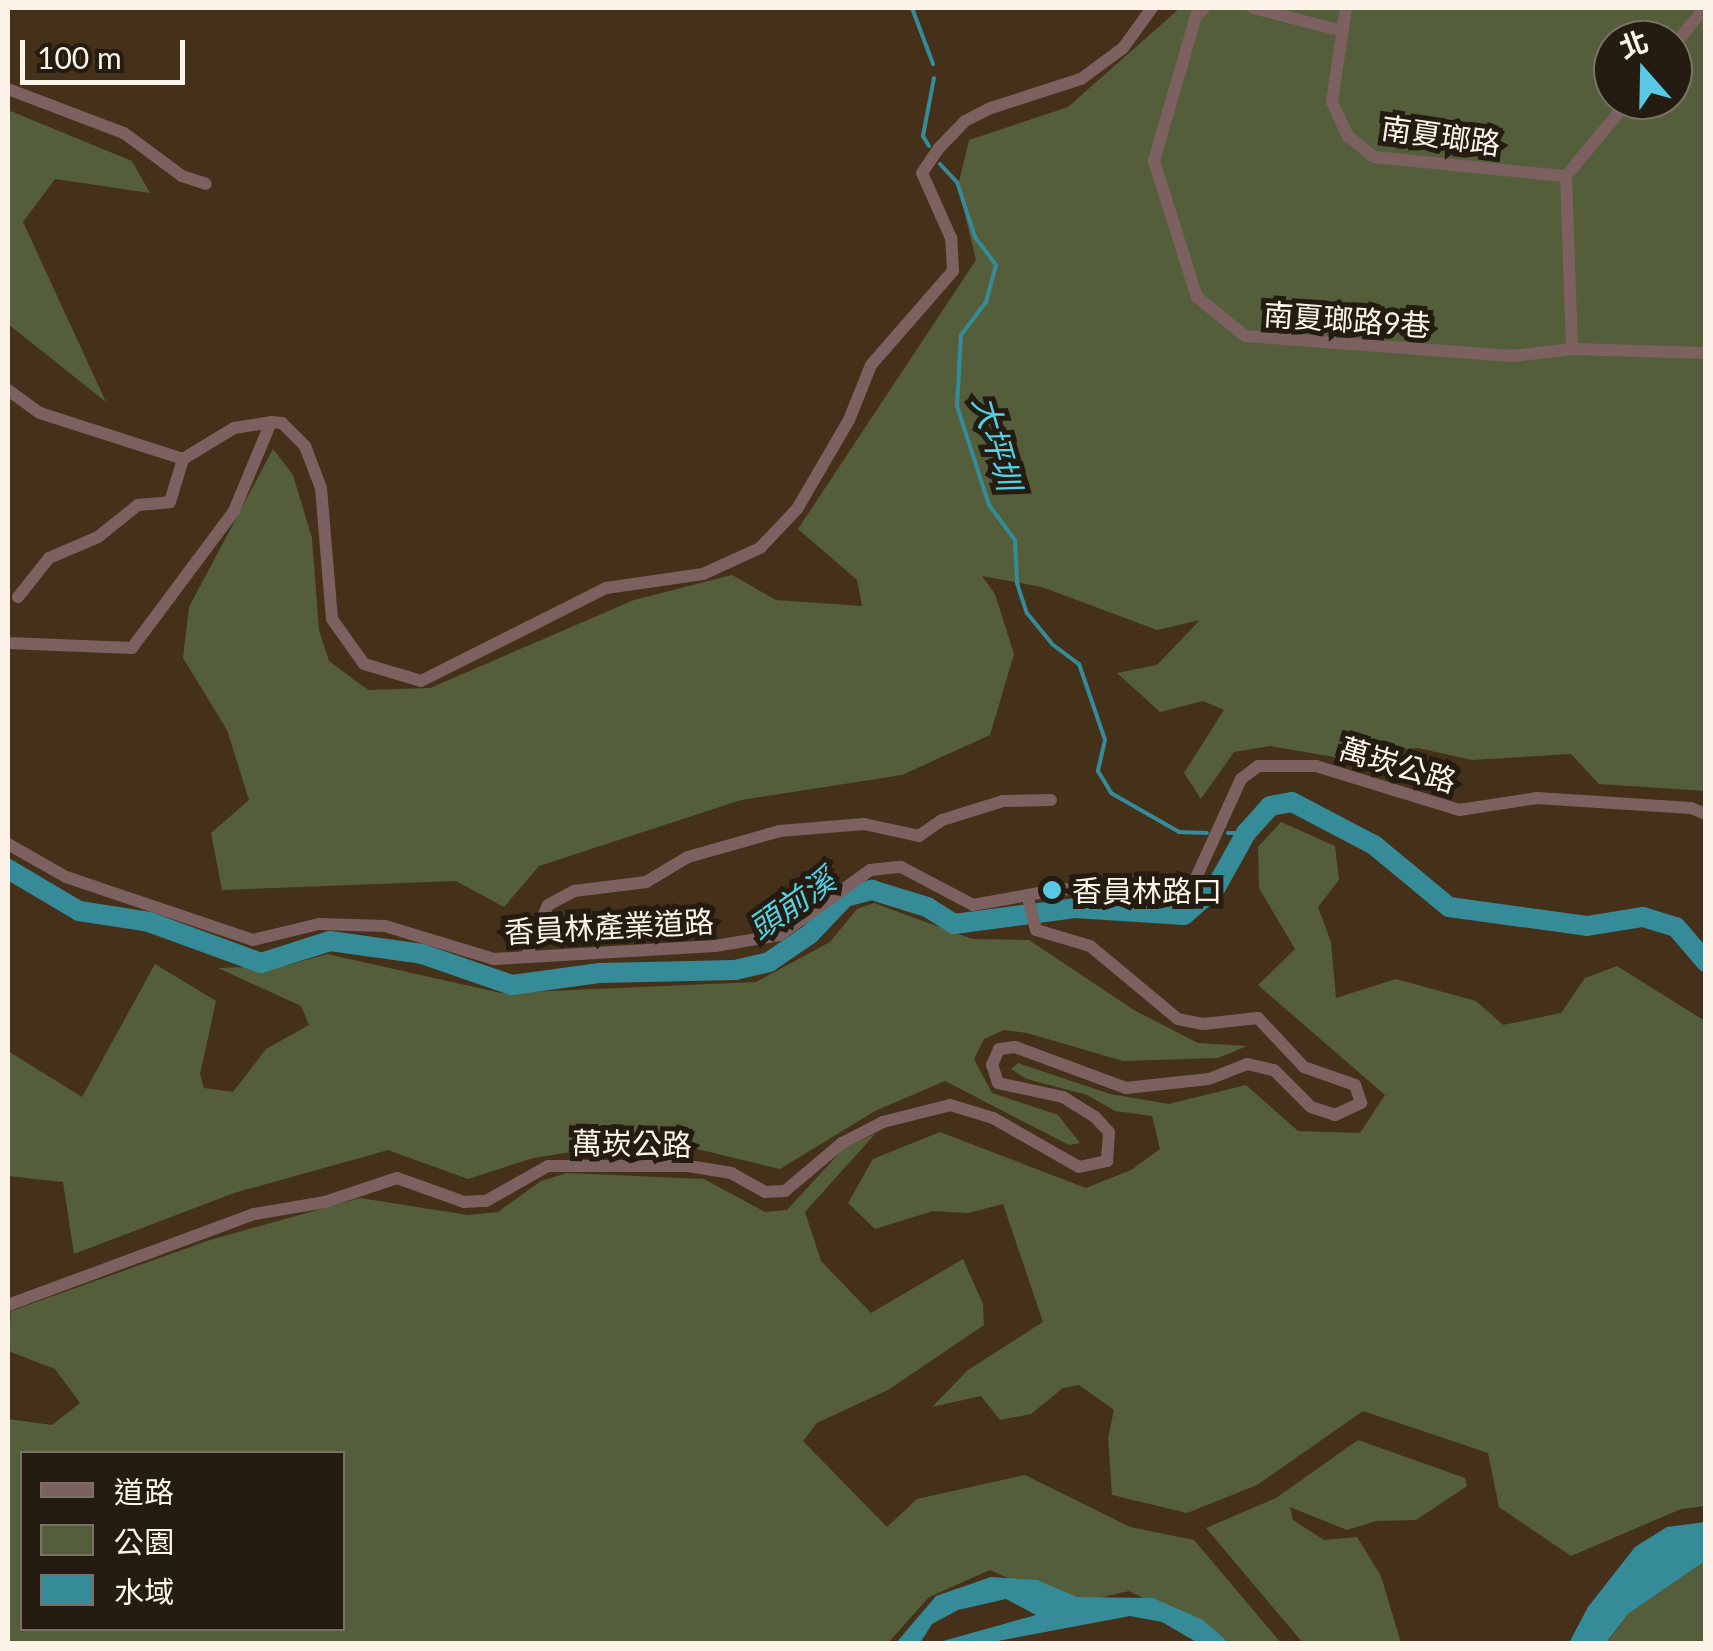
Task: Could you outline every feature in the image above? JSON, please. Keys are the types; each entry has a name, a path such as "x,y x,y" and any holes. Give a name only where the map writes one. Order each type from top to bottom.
{"street":[{"path":"18,598 49,558 98,537 138,505 170,502 183,459 234,428 271,422 282,423 305,446 321,488 332,619 364,664 421,681 606,588 703,574 760,548 797,509 849,420 871,365 952,272 950,238 922,173 939,148 965,122 991,108 1081,79 1123,48 1152,8"},
{"name":"南夏瑯路9巷","path":"1204,8 1196,16 1154,161 1198,297 1245,336 1512,356 1572,348 1706,352"},
{"path":"1253,8 1342,30"},
{"name":"南夏瑯路","path":"1346,8 1332,102 1348,136 1374,157 1566,176"},
{"path":"8,89 124,132 182,176 206,184"},
{"path":"1572,348 1566,176 1612,120"},
{"path":"8,390 40,413 183,459"},
{"path":"8,643 132,648 234,511 271,422"},
{"name":"萬崁公路","path":"8,1306 254,1214 326,1202 376,1181 397,1178 464,1202 486,1201 548,1166 688,1166 731,1174 765,1192 785,1191 842,1143 882,1122 950,1105 981,1112 1079,1167 1107,1161 1109,1132 1095,1118 1063,1097 998,1083 992,1065 999,1049 1015,1047 1126,1088 1209,1079 1247,1064 1274,1070 1310,1107 1335,1114 1361,1103 1355,1085 1304,1067 1268,1023 1178,1019 1090,946 1036,930 1027,895 1062,889 1170,893 1195,880 1241,779 1258,766 1316,766 1459,810 1538,798 1706,814"},
{"path":"526,957 548,906 574,890 646,882 688,857 780,831 864,824 919,836 942,820 1003,802 1051,800"},
{"name":"香員林產業道路","path":"8,844 66,877 253,940 319,924 385,926 494,959 716,946 780,935 870,870 901,867 973,904 1027,895"}],"green space":[{"path":"1180,8 1705,8 1705,791 1599,784 1571,754 1472,760 1418,748 1397,750 1374,764 1270,746 1234,752 1201,799 1184,773 1224,710 1203,701 1160,712 1117,673 1157,665 1200,620 1157,630 1042,587 982,576 995,594 1014,654 990,735 902,775 741,800 539,866 504,907 456,881 222,890 211,833 249,800 227,730 183,658 189,607 273,449 293,475 312,538 319,630 329,661 368,690 430,688 634,600 732,575 776,600 862,606 857,580 798,529 976,260 958,186 969,140 1068,107"},
{"path":"8,110 132,161 150,193 55,179 23,222 106,402 8,324"},
{"path":"1281,822 1335,846 1339,880 1318,907 1331,942 1336,998 1396,979 1476,1001 1503,1025 1561,1013 1585,978 1617,966 1705,1021 1705,1506 1681,1509 1571,1556 1499,1507 1488,1453 1363,1411 1257,1485 1187,1513 1112,1495 1108,1438 1114,1410 1079,1385 1063,1388 1031,1414 1000,1420 981,1396 932,1407 968,1370 1043,1322 1003,1204 968,1213 933,1211 875,1229 848,1203 873,1159 940,1132 1086,1188 1131,1170 1160,1149 1152,1116 1115,1111 1087,1095 1027,1079 1011,1069 1018,1063 1110,1094 1169,1104 1246,1085 1298,1131 1360,1133 1385,1095 1258,985 1295,949 1259,888 1258,847"},
{"path":"874,903 972,939 1029,940 1134,1010 1198,1043 1247,1046 1218,1058 1123,1061 1027,1033 1004,1030 984,1039 974,1059 992,1093 1058,1115 1080,1143 1069,1145 945,1081 875,1111 780,1169 656,1139 533,1158 468,1179 388,1150 234,1193 74,1254 63,1182 8,1176 8,1051 82,1097 155,964 216,1001 200,1074 204,1088 233,1092 266,1049 309,1025 301,1006 218,968 285,966 327,954 501,993 756,982 830,942 857,909"},
{"path":"875,1134 805,1212 821,1261 871,1313 963,1259 983,1304 984,1325 888,1390 817,1423 803,1441 887,1527 917,1499 1025,1475 1130,1527 1194,1540 1281,1643 1232,1643 1129,1591 1067,1605 990,1570 929,1597 888,1643 8,1643 8,1419 52,1425 80,1403 55,1369 8,1351 11,1311 210,1240 360,1198 468,1215 498,1212 541,1181 567,1173 704,1179 765,1212 787,1210 844,1148"},
{"path":"1358,1440 1465,1478 1467,1486 1416,1520 1376,1521 1347,1530 1290,1507 1293,1520 1324,1540 1357,1537 1381,1576 1401,1643 1303,1643 1206,1528 1276,1498"},
{"path":"1705,1561 1705,1643 1606,1644 1628,1614"}],"water":[{"path":"1705,1522 1705,1561 1628,1614 1606,1643 1569,1643 1588,1607 1635,1547 1667,1527"},
{"path":"991,1577 1037,1580 1077,1597 1153,1598 1203,1620 1229,1643 1198,1643 1162,1622 1130,1616 987,1643 936,1643 1036,1615 1006,1599 958,1610 932,1624 920,1643 896,1643 936,1596"}],"waterway":[{"name":"大坪圳","path":"912,8 933,64"},
{"name":"大坪圳","path":"929,146 923,136 934,78"},
{"name":"大坪圳","path":"940,164 957,182 975,237 996,265 986,302 961,335 957,406 989,505 1015,540 1017,583 1027,613 1052,644 1079,664 1105,740 1098,771 1111,793 1179,832 1207,833"},
{"name":"頭前溪","path":"8,869 79,911 149,922 261,963 330,941 422,954 512,985 600,973 735,970 769,962 810,934 845,897 872,890 927,907 954,924 1075,908 1184,915 1216,887 1246,833 1270,806 1292,802 1374,845 1449,907 1587,926 1643,917 1676,927 1706,962"},
{"name":"大坪圳","path":"1228,833 1246,833"}],"place":[{"name":"香員林路口","path":"1052,890"}]}
